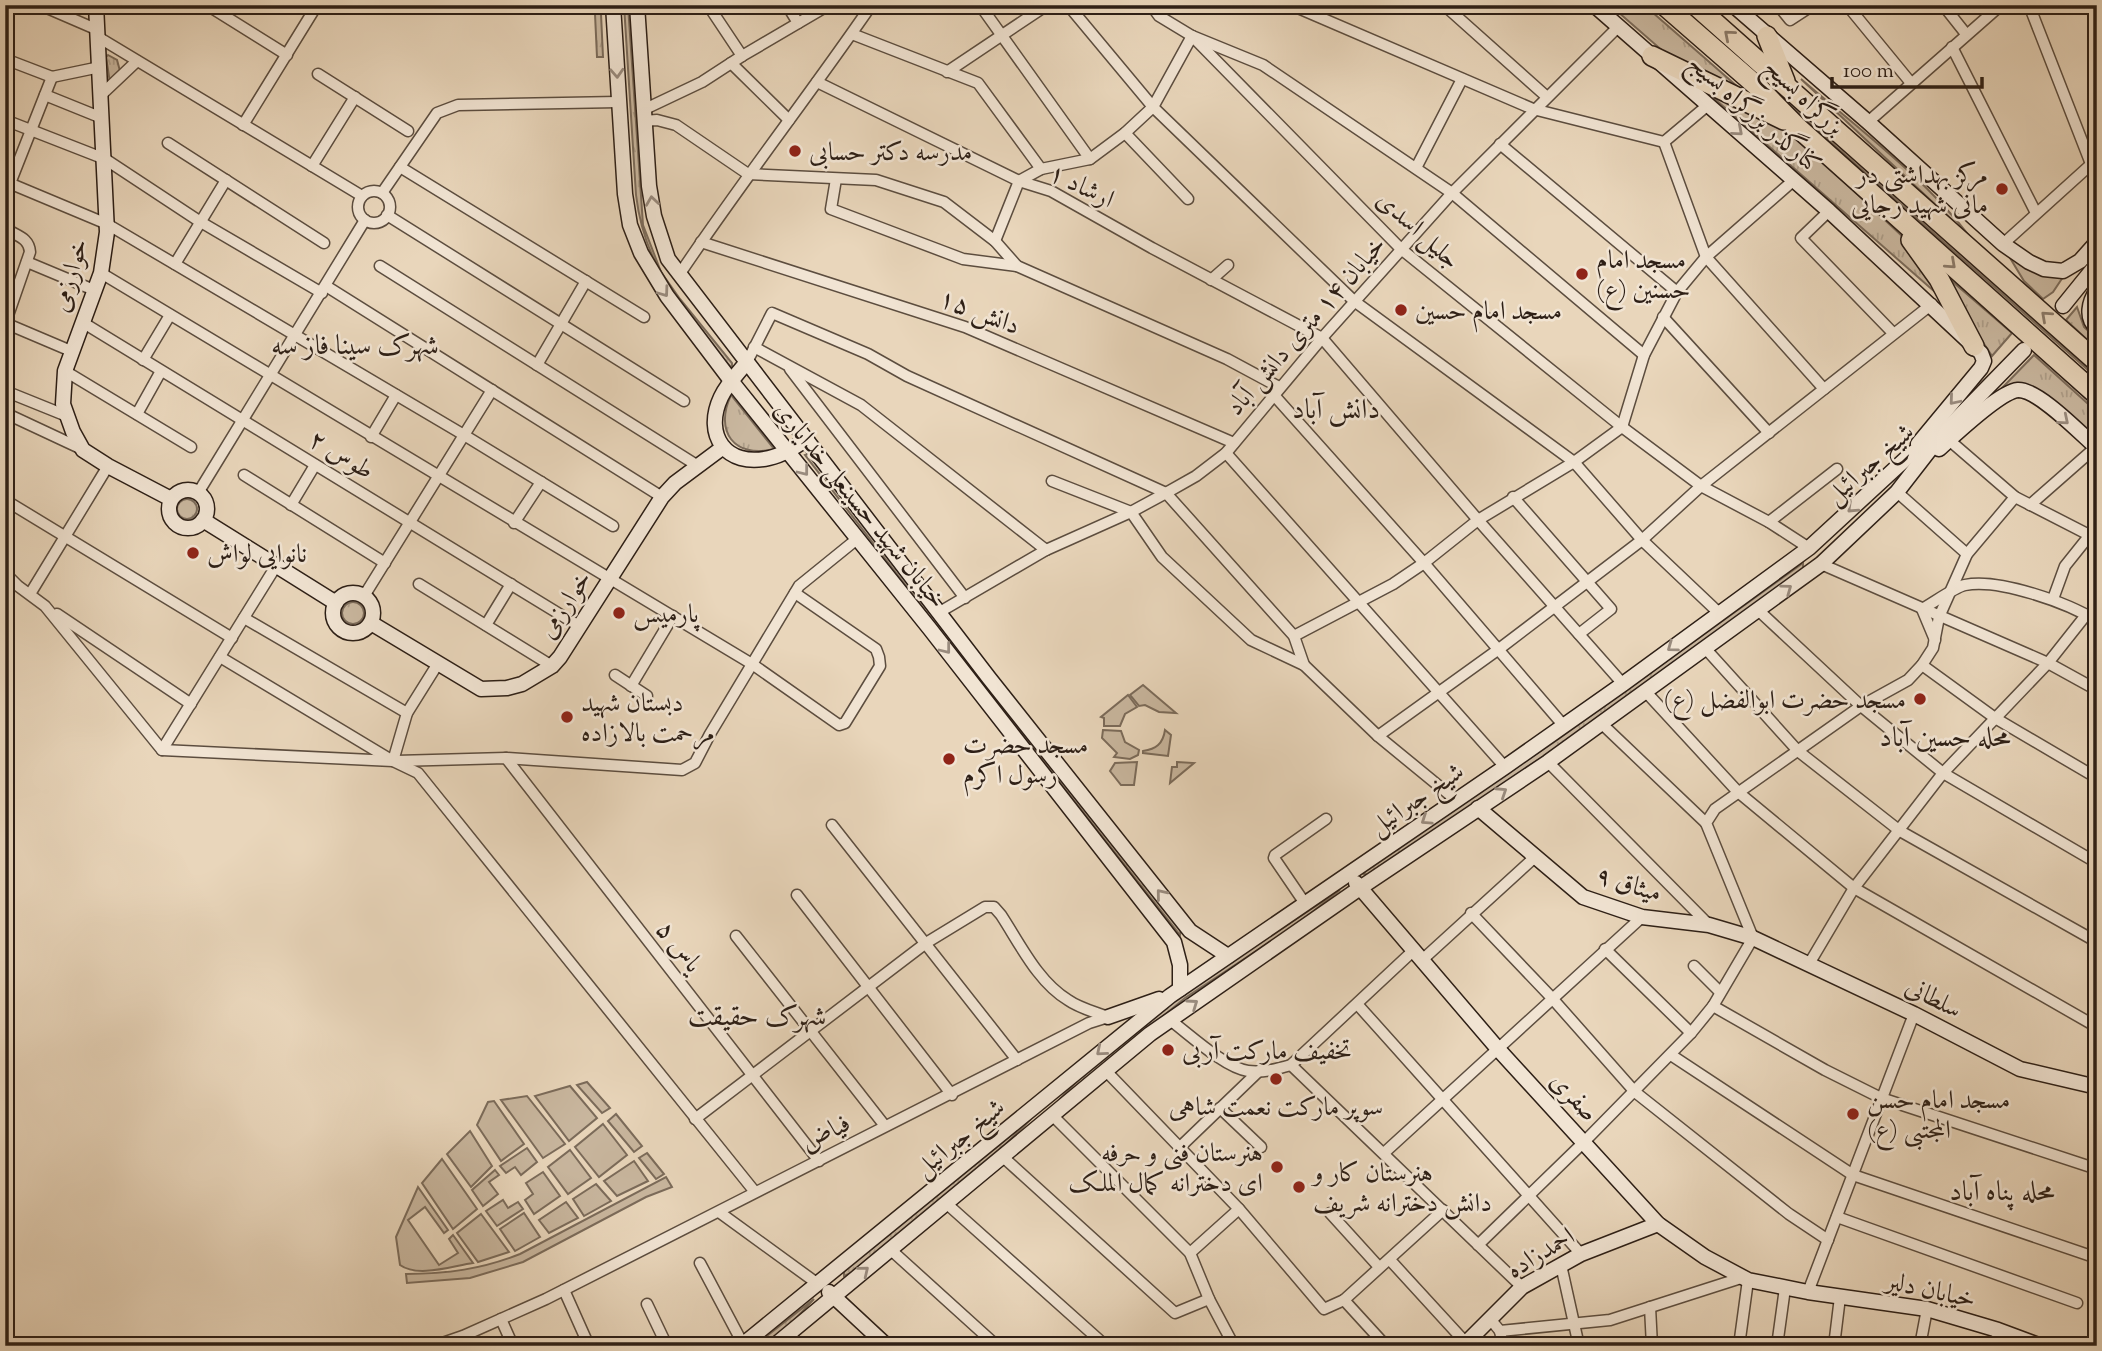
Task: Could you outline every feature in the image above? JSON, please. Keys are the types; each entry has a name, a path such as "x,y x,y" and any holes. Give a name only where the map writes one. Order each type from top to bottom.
{"highway":[{"name":"بزرگراه بسیج","path":"1664,5 2097,395"},
{"name":"بزرگراه بسیج","path":"1695,5 2097,362"},
{"path":"1767,36 1787,85"},
{"path":"1652,56 1797,126"},
{"path":"1888,208 1939,279 1974,346"}],"street":[{"path":"40,5 98,33 137,61 362,196"},
{"name":"خوارزمی","path":"83,450 63,404 65,371 101,273 107,224 96,5"},
{"path":"207,5 287,55"},
{"path":"243,125 317,5"},
{"name":"خیابان شهید حسینعلی خدایاری","path":"613,5 625,194 630,225 641,253 667,296 732,382 1174,942 1180,965 1175,992"},
{"name":"خیابان شهید حسینعلی خدایاری","path":"637,5 643,116 654,216 668,259 938,613 1190,931 1228,956"},
{"path":"708,5 742,56"},
{"path":"787,5 798,23"},
{"path":"643,116 829,5"},
{"path":"980,5 1090,159"},
{"path":"947,72 1047,5"},
{"path":"1068,5 1153,107 1354,301 1574,462 1642,540 1718,613"},
{"path":"1151,5 1159,16 1192,36 1264,65 1452,192 1644,355"},
{"path":"1291,5 1533,110 1664,142"},
{"path":"1444,5 1547,97"},
{"name":"کنارگذر بزرگراه بسیج","path":"1594,5 1829,211 1932,304 1974,346"},
{"path":"1733,5 2003,244 2029,262 2056,271 2070,268 2097,242"},
{"path":"1778,5 1790,20 1813,5"},
{"path":"1847,5 1911,83"},
{"path":"1944,5 1966,34"},
{"path":"1868,122 2001,5"},
{"path":"1985,261 2094,161 2029,5"},
{"path":"679,275 748,174 852,34 869,6"},
{"name":"خیابان ۱۴ متری دانش آباد","path":"1166,493 1196,476 1226,453 1276,391 1452,192 1618,27"},
{"path":"852,34 978,83 1041,169"},
{"path":"995,241 1019,181 1041,169 1090,159 1125,133 1153,107 1192,36"},
{"name":"جلیل اسدی","path":"1192,36 1401,249 1622,427 1701,486 1769,522 1809,548"},
{"path":"1952,47 2036,213"},
{"path":"5,59 52,77 100,67"},
{"path":"101,95 137,61"},
{"path":"731,63 789,120"},
{"path":"318,74 408,131"},
{"path":"5,196 52,77"},
{"path":"1416,168 1462,79"},
{"name":"ارشاد ۱","path":"817,82 1019,181 1051,191 1322,338"},
{"path":"45,95 102,118"},
{"path":"312,166 355,97"},
{"path":"382,193 437,113 458,105 618,102"},
{"path":"1664,142 1708,105"},
{"path":"643,116 676,125 748,174 876,180 944,202 995,241 1017,266"},
{"path":"5,120 105,159 199,221 324,290 492,390 662,497"},
{"path":"1125,133 1188,199"},
{"path":"1664,142 1706,257 1824,389"},
{"path":"168,144 324,243"},
{"path":"1500,144 1677,292"},
{"path":"400,167 644,317"},
{"path":"836,179 831,209 963,259 1017,266 1227,359 1276,391 1564,726"},
{"path":"175,264 226,180"},
{"path":"1294,636 1393,584 1478,520 1574,462 1622,427 1644,355 1677,292 1706,257 1794,180"},
{"path":"9,183 107,224 613,526"},
{"path":"372,191 382,193 390,206 387,215 375,223 365,220 359,212 362,196 372,191"},
{"path":"1829,211 1801,238 1893,333"},
{"path":"387,215 684,401"},
{"path":"198,493 365,220"},
{"path":"5,228 25,239 30,246 5,323 71,351"},
{"name":"دانش ۱۵","path":"701,242 965,327 1234,443"},
{"path":"27,262 94,290"},
{"path":"2063,306 2097,264"},
{"path":"1211,279 1228,265"},
{"path":"380,266 698,466"},
{"path":"101,273 608,580 752,664 839,725 849,720 880,666 879,657 876,649 795,593"},
{"path":"537,365 586,281"},
{"path":"2094,327 2088,312 2097,290"},
{"path":"1378,736 1499,649 1642,540 1701,486 1932,304"},
{"path":"807,439 788,451 759,460 737,456 722,448 717,438 715,418 719,400 747,362 772,313 868,354 907,376 1166,493 1294,636 1304,665"},
{"path":"144,360 170,315"},
{"path":"1662,317 1769,433"},
{"name":"طوس ۲","path":"82,322 579,626"},
{"path":"1322,338 1623,684"},
{"path":"1915,460 1982,368 1984,361 1974,346"},
{"path":"754,347 861,405 1046,550"},
{"path":"1946,437 2024,350"},
{"path":"786,365 964,598"},
{"path":"65,371 191,447"},
{"path":"137,414 161,371"},
{"path":"365,596 492,390"},
{"path":"1946,437 2007,393 2020,390 2030,393 2096,447 2030,505"},
{"path":"5,391 67,416"},
{"path":"371,437 396,395"},
{"path":"5,414 83,450 172,499"},
{"path":"1946,437 2015,497 2094,533 2065,566 2053,599"},
{"name":"شیخ جبرائیل","path":"742,1345 1175,992 1623,684 1809,548 1946,437"},
{"name":"خوارزمی","path":"371,623 481,689 496,690 522,684 552,666 560,657 662,497 722,448"},
{"path":"1226,453 1505,767"},
{"name":"شیخ جبرائیل","path":"774,1346 1170,1020 1548,762 1821,564 1897,492 1915,460"},
{"path":"291,505 315,465"},
{"path":"30,594 108,466"},
{"path":"1769,522 1837,469"},
{"path":"244,475 385,564"},
{"path":"1052,481 1131,512 1162,557 1251,640 1304,665 1378,736 1456,800"},
{"path":"514,523 541,482"},
{"path":"186,490 198,493 207,508 203,520 192,527 174,523 169,512 172,499 186,490"},
{"path":"1897,492 1967,554"},
{"path":"938,613 1046,550 1131,512 1166,493"},
{"path":"1513,497 1611,609 1579,634"},
{"path":"1706,823 1715,809 1738,792 1861,706 1908,680 1922,665 1936,642 1939,617 1967,554 2015,497"},
{"path":"5,500 232,638"},
{"path":"203,520 336,603"},
{"path":"46,606 162,750 393,761 506,758 682,770 695,763 799,586 857,539"},
{"path":"1821,564 2048,663 2097,690"},
{"path":"162,750 276,566"},
{"path":"5,567 8,576 18,586 191,704"},
{"path":"419,584 552,666"},
{"path":"486,625 511,584"},
{"path":"1922,609 1967,584 2008,588 2053,599 2097,621"},
{"path":"349,593 365,596 373,610 371,623 354,634 341,630 334,619 336,603 349,593"},
{"path":"1922,609 1936,642"},
{"path":"1758,610 1861,706 1943,773 2097,863"},
{"path":"1809,964 1854,888 1943,773 2048,663 2086,615"},
{"path":"631,685 673,616"},
{"path":"244,618 407,713"},
{"path":"1705,648 1798,751 1900,831 2097,942"},
{"path":"220,657 393,761 418,773 755,1192"},
{"path":"393,761 407,713 437,665"},
{"path":"1922,665 1995,718 2097,778"},
{"path":"615,675 648,696"},
{"path":"1646,692 1738,792 1854,888 2097,1027"},
{"path":"1478,1245 1635,1092 1691,1033 1713,1006 1753,938 1706,823 1602,723"},
{"name":"یاس ۵","path":"506,758 819,1161"},
{"path":"1548,762 1709,925"},
{"name":"میثاق ۹","path":"1478,808 1583,897 1642,917 1709,925 1753,938"},
{"path":"1304,902 1274,858 1326,819"},
{"path":"832,825 1017,1059"},
{"path":"1170,1020 1217,1056 1246,1071 1271,1070 1292,1065 1358,1005 1535,857"},
{"name":"صفری","path":"1349,873 1498,1049 1658,1224 1705,1257 1746,1279 1808,1292"},
{"path":"797,895 952,1095"},
{"path":"695,1119 926,943 985,907 993,907 1056,992 1071,1003 1108,1017 1119,1026 1120,1036"},
{"path":"1471,913 1552,997 1635,1092 1790,1214 1828,1240"},
{"path":"1384,1153 1642,917"},
{"path":"1174,942 1182,940 1190,931"},
{"path":"736,936 886,1126"},
{"name":"سلطانی","path":"1753,938 1914,1014 2021,1069 2097,1087"},
{"path":"1605,949 1691,1033"},
{"path":"1695,966 1720,992"},
{"path":"1108,1017 1175,992"},
{"path":"1358,1005 1581,1254"},
{"path":"1713,1006 1825,1070 1881,1098 2097,1170"},
{"path":"1808,1292 1914,1014"},
{"name":"فیاض","path":"435,1345 564,1290 952,1095 1017,1059 1089,1023 1108,1017"},
{"path":"1671,1055 1853,1175 2097,1258"},
{"path":"1292,1065 1522,1287"},
{"path":"1106,1071 1239,1209 1324,1309 1344,1300 1443,1210"},
{"path":"1179,1148 1259,1071"},
{"path":"1042,1101 1053,1116 1190,1253 1209,1299 1234,1346"},
{"path":"1220,1108 1261,1147"},
{"path":"1003,1157 1175,1313 1209,1299"},
{"path":"947,1203 1106,1346"},
{"path":"1190,1253 1239,1209"},
{"path":"719,1212 834,1296 887,1346"},
{"path":"1330,1213 1379,1267"},
{"path":"1837,1217 2077,1303"},
{"name":"احمدزاده","path":"1464,1344 1496,1325 1522,1287 1581,1254 1658,1224"},
{"path":"891,1250 997,1346"},
{"path":"1390,1260 1464,1344"},
{"path":"700,1263 742,1345"},
{"path":"1561,1265 1579,1346"},
{"path":"1503,1346 1496,1325 1576,1325 1610,1320 1746,1279 1739,1346"},
{"path":"1777,1346 1785,1288"},
{"path":"564,1290 589,1346"},
{"name":"خیابان دلیر","path":"1808,1292 1927,1309 2041,1346"},
{"path":"1834,1346 1840,1297"},
{"path":"1344,1300 1386,1346"},
{"path":"647,1304 667,1346"},
{"path":"1650,1307 1652,1346"},
{"path":"1920,1346 1927,1309"},
{"path":"500,1319 513,1346"},
{"path":"1996,1346 1998,1330"},
{"path":"789,1334 800,1346"}],"green space":[{"path":"624,5 628,5 643,225 661,272 732,363 732,368 691,318 659,270 639,216"},
{"path":"1610,5 1644,5 1746,94 1665,53"},
{"path":"1676,5 1684,5 2097,372 2097,378"},
{"path":"595,14 601,14 603,57 597,57"},
{"path":"108,55 117,60 120,71 110,83 106,57"},
{"path":"1801,79 1912,174 1971,238"},
{"path":"1708,93 1790,131 1902,236 1943,299"},
{"path":"2012,256 2065,274 2053,292 2043,299 2024,281 2010,258"},
{"path":"1932,264 2012,333 1992,356"},
{"path":"2077,307 2084,327 2097,339 2097,349 2066,320"},
{"path":"2034,355 2097,412 2097,442 2034,387 2003,387"},
{"path":"731,395 774,449 748,450 731,439 725,420"},
{"path":"808,454 1181,930 1180,935 964,661 805,455"},
{"path":"187,499 194,502 197,509 194,516 187,519 180,516 177,509 180,502"},
{"path":"1803,563 1803,568 1793,577 1560,745 1369,875 1364,874 1365,870 1557,740"},
{"path":"353,602 361,605 364,613 361,621 353,624 345,621 342,613 345,605"},
{"path":"1143,685 1176,713 1159,712 1145,705 1139,706 1130,695"},
{"path":"1128,695 1137,707 1125,714 1120,726 1104,726 1104,718 1101,717"},
{"path":"1103,730 1121,731 1125,742 1139,750 1138,755 1130,759 1114,757 1117,753 1102,738"},
{"path":"1165,730 1171,735 1168,756 1143,753 1158,745"},
{"path":"1137,762 1134,785 1121,785 1110,771 1115,763"},
{"path":"1177,762 1194,763 1170,783 1172,767 1177,767"},
{"path":"1340,890 1296,925 1185,998 1056,1105 1084,1074 1182,994"},
{"path":"587,1082 610,1108 602,1113 577,1085"},
{"path":"570,1086 597,1118 569,1141 535,1096"},
{"path":"527,1096 565,1144 543,1158 501,1100"},
{"path":"494,1101 524,1144 501,1161 477,1125 488,1102"},
{"path":"616,1114 642,1146 634,1152 608,1121"},
{"path":"1031,1119 995,1155 844,1276 844,1271"},
{"path":"603,1124 627,1155 599,1177 575,1147"},
{"path":"470,1131 492,1166 471,1187 447,1154"},
{"path":"527,1148 537,1162 521,1175 515,1167 506,1173 500,1166"},
{"path":"570,1150 591,1178 568,1194 548,1167"},
{"path":"647,1153 664,1174 656,1179 639,1158"},
{"path":"442,1159 477,1209 453,1229 422,1183"},
{"path":"634,1161 648,1181 617,1196 604,1181"},
{"path":"495,1170 499,1175 489,1182 498,1194 483,1206 472,1190"},
{"path":"543,1172 560,1196 534,1214 525,1200 533,1194 526,1183"},
{"path":"666,1177 672,1187 646,1197 523,1262 470,1278 407,1283 406,1274 464,1270 520,1254"},
{"path":"596,1184 611,1201 584,1216 573,1199"},
{"path":"418,1187 448,1230 444,1233 425,1207 408,1220 439,1265 458,1253 449,1239 453,1235 473,1263 425,1271 407,1269 400,1265 396,1237"},
{"path":"503,1200 508,1208 518,1202 523,1209 497,1226 486,1211"},
{"path":"566,1202 578,1218 549,1233 539,1220"},
{"path":"524,1213 540,1237 515,1251 500,1229"},
{"path":"481,1214 509,1252 478,1262 457,1233"},
{"path":"814,1299 778,1335 762,1345 754,1346"}],"place":[{"name":"مدرسه دکتر حسابی","path":"795,151"},
{"name":"مرکز بهداشتی در مانی شهید رجایی","path":"2002,189"},
{"name":"مسجد امام حسنین (ع)","path":"1582,274"},
{"name":"مسجد امام حسین","path":"1401,310"},
{"name":"نانوایی لواش","path":"193,553"},
{"name":"پارمیس","path":"619,613"},
{"name":"مسجد حضرت ابوالفضل (ع)","path":"1920,699"},
{"name":"دبستان شهید مرحمت بالازاده","path":"567,717"},
{"name":"مسجد حضرت رسول اکرم","path":"949,759"},
{"name":"تخفیف مارکت آربی","path":"1168,1050"},
{"name":"سوپر مارکت نعمت شاهی","path":"1276,1079"},
{"name":"مسجد امام حسن المجتبی (ع)","path":"1853,1114"},
{"name":"هنرستان فنی و حرفه ای دخترانه کمال الملک","path":"1277,1167"},
{"name":"هنرستان کار و دانش دخترانه شریف","path":"1299,1187"}],"district":[{"name":"شهرک سینا فاز سه","path":"355,344"},
{"name":"دانش آباد","path":"1336,408"},
{"name":"محله حسین آباد","path":"1945,736"},
{"name":"شهرک حقیقت","path":"757,1015"},
{"name":"محله پناه آباد","path":"2002,1190"}]}
